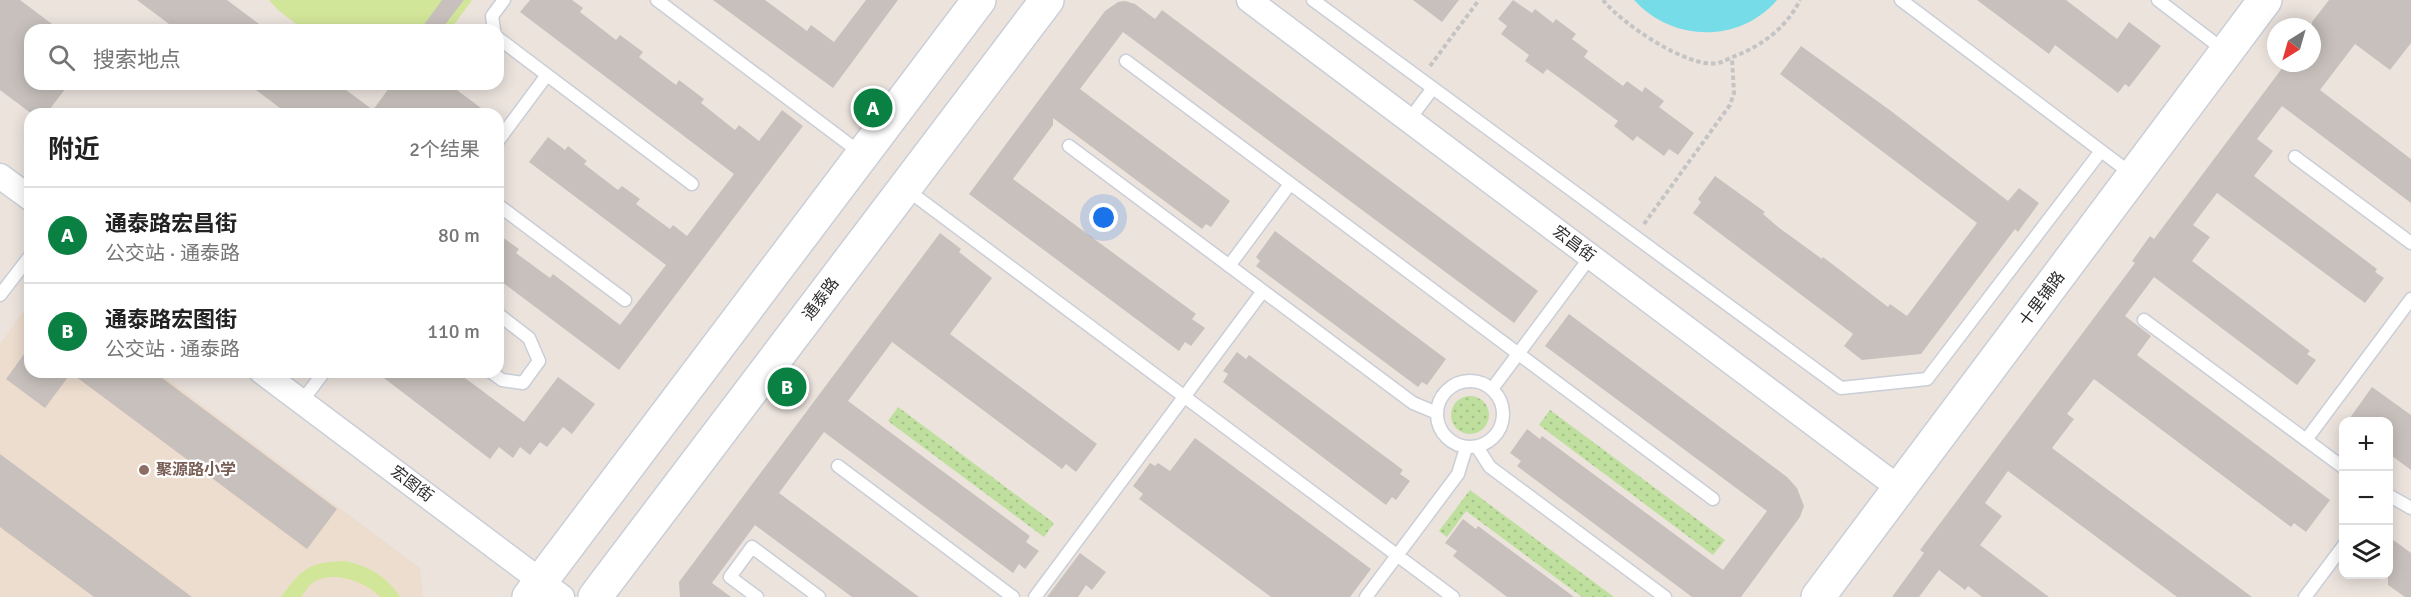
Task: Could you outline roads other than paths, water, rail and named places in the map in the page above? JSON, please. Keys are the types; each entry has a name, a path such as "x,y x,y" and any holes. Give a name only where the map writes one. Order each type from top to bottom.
{"street":[{"path":"544,592 979,0"},
{"name":"通泰路","path":"595,597 1047,0"},
{"name":"宏昌街","path":"1249,0 1899,488"},
{"name":"十里铺路","path":"1818,597 2265,0"},
{"path":"0,176 24,194"},
{"name":"宏图街","path":"270,378 544,592"}],"lane":[{"path":"493,24 492,16 504,0"},
{"path":"657,0 863,155"},
{"path":"1313,0 1841,388 1927,379 2101,151"},
{"path":"1901,0 2134,176"},
{"path":"2157,0 2226,52"},
{"path":"504,43 692,184"},
{"path":"1126,62 1713,500"},
{"path":"504,133 547,75"},
{"path":"1409,120 1433,88"},
{"path":"1069,146 1413,403 1437,413"},
{"path":"2295,157 2411,243"},
{"path":"1229,266 1290,184"},
{"path":"905,188 1453,597"},
{"path":"504,209 625,300"},
{"path":"1492,388 1591,256"},
{"path":"0,295 24,263"},
{"path":"1035,597 1263,291"},
{"path":"2306,440 2411,299"},
{"path":"499,378 523,383 539,361 529,338 504,319"},
{"path":"2144,320 2339,465"},
{"path":"302,402 320,378"},
{"path":"1471,381 1492,388 1499,397 1504,419 1494,439 1472,447 1457,445 1442,432 1437,413 1443,394 1450,387 1460,382 1471,381"},
{"path":"1366,597 1458,474 1472,447"},
{"path":"1472,447 1490,467 1665,597"},
{"path":"838,466 1013,597"},
{"path":"2393,498 2411,508"},
{"path":"757,597 730,577 752,547 819,597"},
{"path":"2305,597 2339,550"}],"water":[{"path":"1634,0 1777,0 1762,14 1744,24 1725,30 1706,32 1686,30 1667,24 1649,14"}],"place":[{"name":"通泰路宏昌街","path":"873,108"},
{"name":"通泰路宏图街","path":"787,387"},
{"name":"聚源路小学","path":"144,470"}]}
